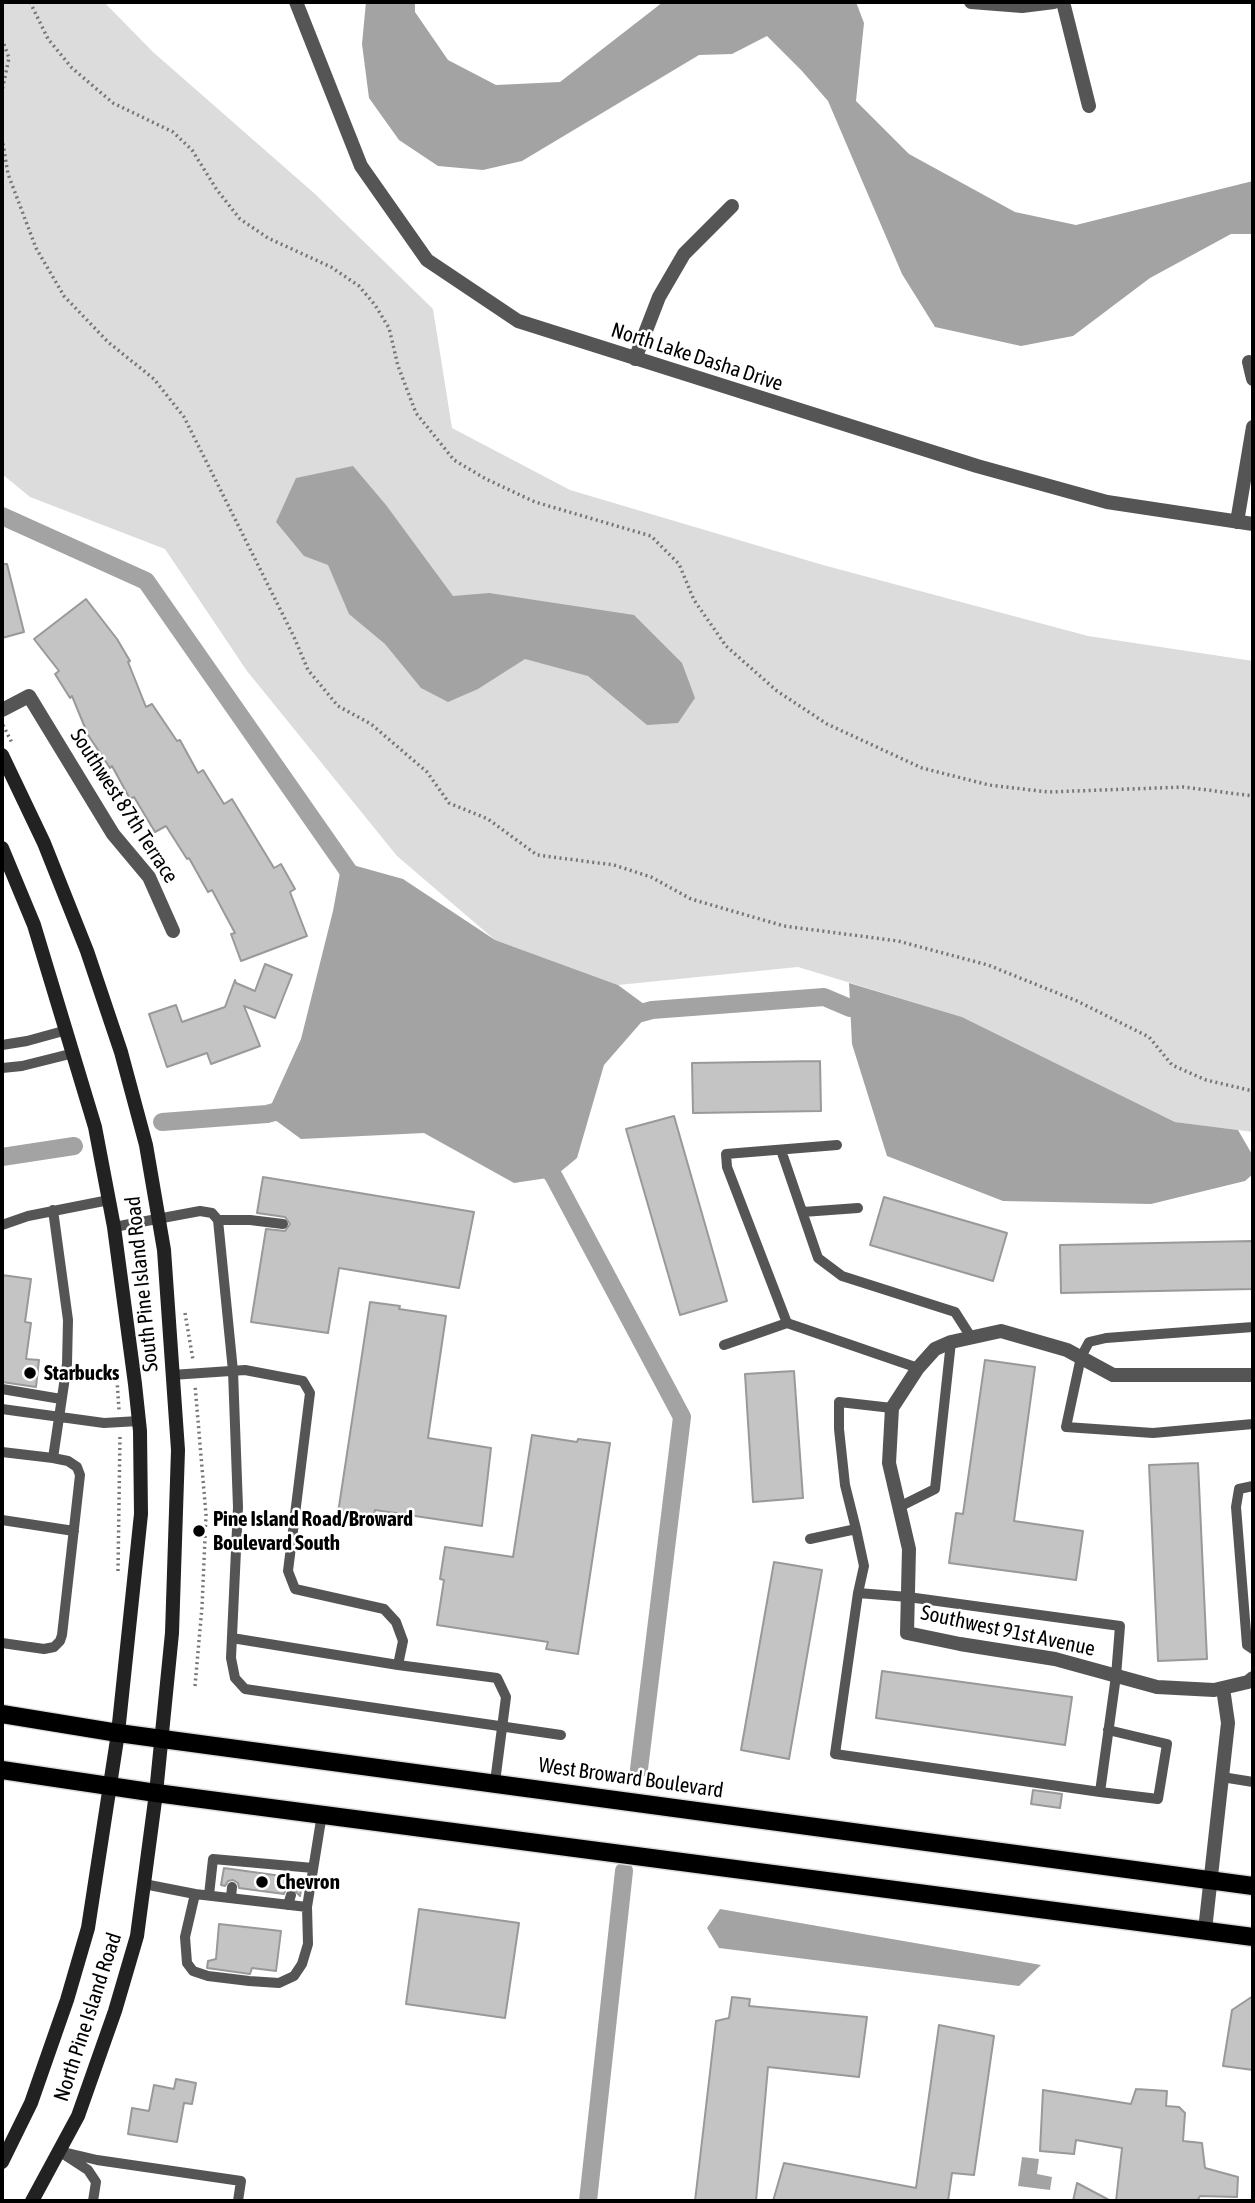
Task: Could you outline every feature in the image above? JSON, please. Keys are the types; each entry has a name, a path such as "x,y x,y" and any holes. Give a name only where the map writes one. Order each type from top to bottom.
{"main road":[{"name":"South Pine Island Road","path":"2,755 44,843 87,951 121,1052 146,1145 164,1250 178,1450 172,1633 156,1793"},
{"name":"South Pine Island Road","path":"2,848 34,925 96,1127 114,1227 139,1421 141,1514 111,1787"},
{"name":"West Broward Boulevard","path":"2,1714 118,1733 1253,1886"},
{"path":"2,1770 111,1787 1253,1937"},
{"name":"North Pine Island Road","path":"2,2162 31,2103 68,2000 85,1940 111,1787"},
{"name":"North Pine Island Road","path":"32,2201 78,2116 116,2011 137,1937 156,1793"}],"street":[{"name":"North Lake Dasha Drive","path":"296,2 361,166 427,260 518,321 977,467 1107,502 1253,524"},
{"path":"971,2 1021,6 1054,2"},
{"path":"1063,2 1089,106"},
{"path":"635,359 659,297 684,254 732,206"},
{"path":"1249,362 1253,379"},
{"path":"1237,522 1253,427"},
{"name":"Southwest 87th Terrace","path":"2,710 29,696 113,834 149,877 173,931"},
{"name":"Southwest 91st Avenue","path":"1253,1375 1113,1375 1067,1350 1001,1331 971,1337 935,1349 918,1368 892,1408 889,1463 909,1549 908,1633 1055,1659 1157,1687 1214,1690 1248,1682 1253,1678"},
{"path":"1205,1930 1228,1723 1223,1688"}],"lane":[{"path":"2,1045 67,1030"},
{"path":"2,1068 22,1066 74,1053"},
{"path":"787,1323 727,1167 726,1154 837,1145"},
{"path":"781,1150 818,1258 842,1276 955,1312 971,1337"},
{"path":"2,1225 53,1210 109,1200"},
{"path":"803,1212 858,1208"},
{"path":"53,1210 68,1320 67,1364 53,1458"},
{"path":"114,1227 200,1211 212,1213 218,1220 233,1371 238,1507 231,1658 235,1678 245,1689 561,1735"},
{"path":"218,1220 283,1224"},
{"path":"724,1345 787,1323 918,1368"},
{"path":"1253,1327 1106,1338 1089,1342 1081,1357 1066,1427 1153,1433 1253,1424"},
{"path":"899,1507 935,1489 951,1342"},
{"path":"172,1375 245,1370 303,1381 310,1393 288,1571 295,1589 384,1609 396,1622 403,1641 398,1665"},
{"path":"2,1389 61,1399"},
{"path":"892,1408 839,1402 845,1485 864,1566 835,1754 1158,1799 1167,1744 1108,1730"},
{"path":"2,1409 104,1423 139,1421"},
{"path":"2,1452 68,1461 76,1467 80,1475 60,1641 54,1647 44,1649 2,1643"},
{"path":"1253,1486 1239,1489 1236,1507 1247,1645 1253,1649"},
{"path":"2,1520 74,1531"},
{"path":"810,1539 856,1529"},
{"path":"858,1593 908,1597 1120,1626 1100,1792"},
{"path":"232,1638 497,1678 506,1697 495,1782"},
{"path":"1222,1777 1253,1782"},
{"path":"195,1894 185,1937 187,1963 193,1971 208,1976 279,1983 294,1976 302,1964 308,1944 307,1907 322,1814"},
{"path":"209,1895 213,1859 266,1869 295,1865 313,1868"},
{"path":"293,1878 295,1865"},
{"path":"144,1884 231,1898 261,1896 290,1900 307,1907"},
{"path":"231,1898 232,1887"},
{"path":"59,2151 241,2180 238,2201"},
{"path":"59,2151 88,2170 96,2182 93,2201"},
{"path":"138,2177 140,2166"}],"path":[{"path":"30,2 48,39 72,68 113,103 173,132 192,149 217,190 240,219 268,238 331,267 359,286 375,305 388,328 398,366 416,413 454,460 485,479 535,502 651,536 679,565 694,600 726,646 776,691 827,724 922,768 989,785 1048,792 1184,787 1253,796"},
{"path":"2,39 9,58 2,91"},
{"path":"2,138 8,174 36,248 64,296 108,342 154,379 184,417 308,670 338,706 371,724 428,772 449,803 488,819 537,855 614,865 651,877 691,899 784,926 898,941 988,965 1077,1001 1149,1037 1172,1065 1206,1080 1253,1091"},
{"path":"117,1375 120,1423 118,1573"}],"shaded area":[{"path":"2,2 104,2 153,52 315,194 433,309 452,428 570,490 823,565 1088,636 1253,661 1253,1132 1175,1122 962,1017 798,967 618,985 495,940 397,856 247,671 165,549 30,497 2,474"},
{"path":"366,2 415,2 415,12 448,60 496,85 560,82 663,2 856,2 864,23 856,101 909,154 1015,212 1076,225 1253,181 1253,234 1231,234 1150,278 1073,336 1021,346 935,327 902,274 828,101 767,36 732,54 699,55 522,161 483,170 438,166 399,140 369,98 362,44"},
{"path":"353,466 386,505 453,596 489,593 634,615 682,663 695,698 678,723 647,725 588,676 525,659 478,689 448,702 421,688 385,644 349,614 328,565 304,556 276,522 296,478"},
{"path":"342,862 403,879 495,940 618,985 652,1010 604,1065 577,1158 554,1177 514,1183 424,1133 301,1139 267,1114 301,1039 333,911"},
{"path":"849,983 962,1017 1175,1122 1238,1130 1253,1156 1253,1174 1245,1181 1151,1204 1003,1201 887,1156 852,1044"},
{"path":"720,1909 1041,1965 1019,1986 719,1948 707,1928"},
{"path":"1022,2157 1039,2159 1037,2174 1052,2177 1050,2190 1018,2186"}],"building":[{"path":"2,564 7,564 24,632 2,638"},
{"path":"86,599 117,639 130,661 128,662 146,707 152,704 177,741 180,740 198,773 203,770 224,804 232,799 274,868 281,864 295,889 290,892 307,936 241,961 231,934 235,933 212,890 208,892 189,858 187,859 166,826 155,832 134,797 130,799 112,766 110,768 88,735 72,696 70,698 55,674 59,671 34,639"},
{"path":"265,964 292,975 275,1018 244,1006 260,1046 211,1064 207,1053 167,1067 149,1014 176,1005 182,1022 225,1007 235,980 236,983 255,991"},
{"path":"820,1061 821,1111 693,1113 692,1063"},
{"path":"674,1116 727,1301 680,1315 626,1129"},
{"path":"263,1177 474,1212 459,1288 339,1268 328,1333 251,1322 266,1229 285,1231 290,1224 285,1217 257,1213"},
{"path":"884,1197 1007,1233 993,1281 870,1245"},
{"path":"1253,1241 1253,1289 1061,1293 1060,1245"},
{"path":"2,1275 31,1279 25,1322 31,1323 26,1359 39,1360 36,1387 2,1382"},
{"path":"370,1302 446,1316 428,1438 491,1448 482,1526 375,1510 373,1519 338,1513"},
{"path":"985,1360 1035,1367 1014,1521 1083,1531 1076,1580 949,1563 956,1513 963,1514"},
{"path":"794,1371 803,1498 753,1502 745,1374"},
{"path":"532,1435 577,1442 578,1439 610,1443 578,1654 546,1649 548,1642 437,1625 444,1580 440,1579 445,1547 513,1557"},
{"path":"1198,1463 1207,1659 1158,1661 1149,1465"},
{"path":"774,1562 822,1570 789,1759 741,1750"},
{"path":"882,1671 1072,1697 1065,1745 876,1718"},
{"path":"1033,1790 1062,1794 1060,1808 1031,1804"},
{"name":"Chevron","path":"224,1868 303,1879 300,1896 292,1888 286,1889 284,1894 239,1888 238,1883 233,1880 228,1881 225,1886 221,1885"},
{"path":"419,1909 519,1923 505,2018 406,2004"},
{"path":"219,1924 281,1931 276,1971 252,1968 250,1974 207,1968 208,1961 216,1959"},
{"path":"1253,1996 1253,2070 1223,2066 1232,2010"},
{"path":"732,1997 750,1999 749,2006 867,2017 859,2077 768,2067 756,2201 695,2201 716,2021 729,2018"},
{"path":"939,2025 994,2036 974,2175 952,2173 948,2201 773,2201 784,2163 916,2188"},
{"path":"176,2079 196,2083 192,2104 184,2103 177,2142 128,2134 132,2108 149,2111 154,2085 174,2089"},
{"path":"1136,2089 1167,2091 1166,2106 1179,2107 1185,2113 1183,2141 1202,2143 1205,2168 1238,2177 1237,2197 1200,2196 1197,2201 1116,2201 1122,2148 1076,2140 1074,2154 1040,2151 1043,2090 1131,2104"},
{"path":"1077,2183 1111,2201 1073,2201"}],"waterway":[{"path":"2,516 146,581 356,882"},
{"path":"630,1016 652,1010 824,997 850,1008"},
{"path":"162,1122 267,1114 289,1108"},
{"path":"2,1157 74,1146"},
{"path":"541,1158 554,1177 682,1417 639,1769"},
{"path":"588,2201 624,1871"}],"place":[{"name":"Starbucks","path":"30,1373"},
{"name":"Pine Island Road/Broward Boulevard South","path":"199,1531"},
{"name":"Chevron","path":"262,1882"}]}
